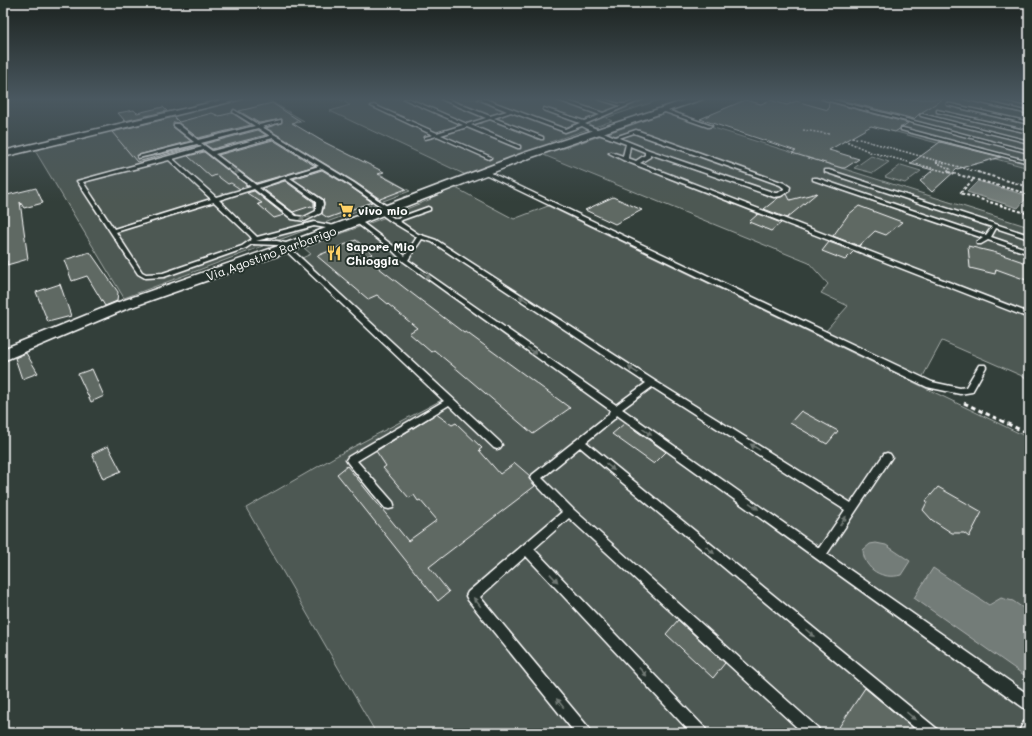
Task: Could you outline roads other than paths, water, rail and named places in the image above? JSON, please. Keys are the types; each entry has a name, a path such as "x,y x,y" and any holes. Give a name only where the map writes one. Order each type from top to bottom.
{"street":[{"path":"3,154 91,133"},
{"name":"Via Agostino Barbarigo","path":"3,355 121,306 288,247 543,150 595,133"}],"lane":[{"path":"187,133 294,218 305,219 319,212 319,200 287,178"},
{"path":"140,157 231,133"},
{"path":"270,133 323,166 384,210 394,221 420,237 434,241 652,383 852,508"},
{"path":"433,133 488,158"},
{"path":"427,138 442,133"},
{"path":"486,133 518,147"},
{"path":"529,133 541,138"},
{"path":"603,133 774,195 779,195 787,190 787,187 782,184 641,133"},
{"path":"616,138 628,133"},
{"path":"919,133 1029,162"},
{"path":"958,133 1029,152"},
{"path":"994,133 1029,142"},
{"path":"212,153 274,136"},
{"path":"625,159 628,143"},
{"path":"205,148 80,181 140,273 145,276 164,275 253,241 314,224 338,228"},
{"path":"636,163 648,156 647,150"},
{"path":"611,153 1029,316"},
{"path":"170,158 253,236 253,241"},
{"path":"113,231 323,166"},
{"path":"827,171 1029,236"},
{"path":"485,172 930,385 960,391 969,390 982,367"},
{"path":"815,179 1029,252"},
{"path":"394,221 428,209"},
{"path":"357,221 394,249 405,260 1029,703"},
{"path":"979,243 987,238 996,226"},
{"path":"405,260 420,237"},
{"path":"253,241 277,243 288,247 497,445"},
{"path":"652,383 615,410 611,417 535,478 569,512 813,733"},
{"path":"389,505 351,460 450,401"},
{"path":"580,442 931,733"},
{"path":"821,554 887,457"},
{"path":"569,512 472,596 584,733"},
{"path":"527,549 700,733"},
{"path":"1025,733 1029,726"}],"place":[{"name":"vivo mio","path":"346,210"},
{"name":"Sapore Mio Chioggia","path":"334,253"}]}
